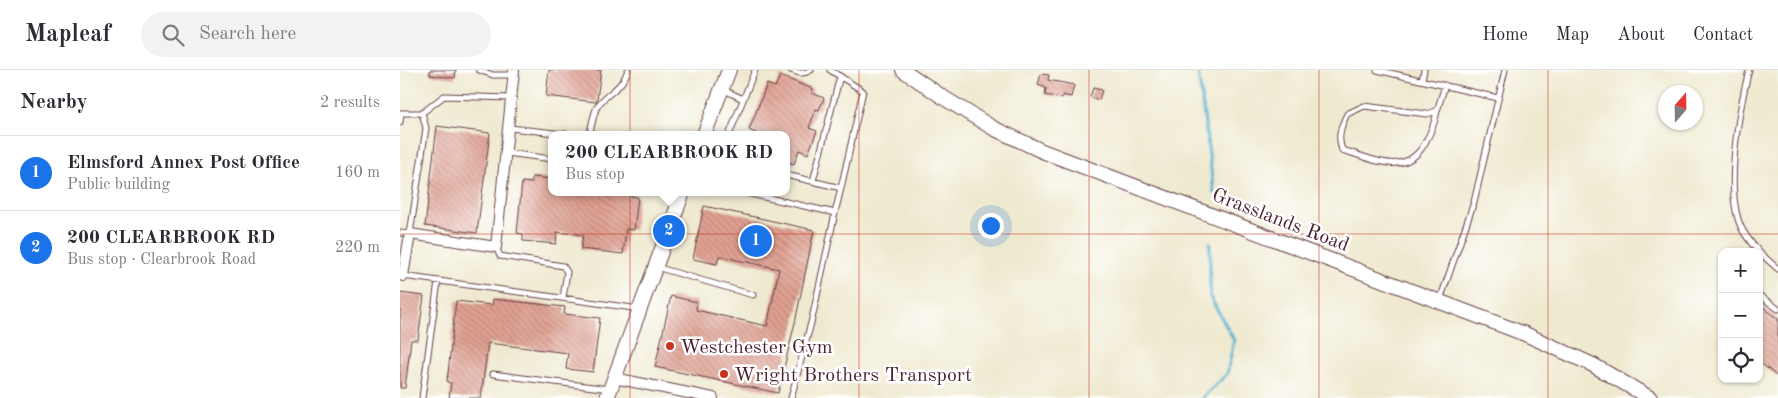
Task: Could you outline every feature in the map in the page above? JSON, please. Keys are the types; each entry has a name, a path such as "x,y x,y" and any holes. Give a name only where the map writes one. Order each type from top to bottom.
{"main road":[{"path":"706,131 728,70"},
{"name":"Grasslands Road","path":"902,70 993,128 1042,151 1440,301 1561,350 1610,374 1650,398"},
{"path":"610,388 682,196"}],"street":[{"path":"402,276 405,234 496,247 510,128 514,73"},
{"path":"610,388 713,398"}],"lane":[{"path":"479,70 493,75 514,73"},
{"path":"590,131 597,108 602,101 617,89 628,70"},
{"path":"731,131 755,70"},
{"path":"791,70 799,74 811,70"},
{"path":"791,398 812,319 863,91 830,70"},
{"path":"1377,70 1498,98"},
{"path":"1405,76 1406,70"},
{"path":"1422,80 1424,70"},
{"path":"1440,301 1474,202 1505,70"},
{"path":"1749,70 1735,153 1733,191 1740,226 1756,248"},
{"path":"813,181 840,76"},
{"path":"1437,111 1428,114 1364,106 1347,114 1341,126 1338,141 1342,150 1371,160 1397,164 1407,161 1419,154 1436,124 1437,111 1445,86"},
{"path":"722,89 744,99"},
{"path":"400,122 401,114 422,113 444,96 512,98"},
{"path":"405,234 426,128 422,113"},
{"path":"510,128 548,132"},
{"path":"507,153 548,158"},
{"path":"790,176 841,188"},
{"path":"760,196 835,213"},
{"path":"496,247 500,256 563,266 567,272 563,298"},
{"path":"1763,256 1778,269"},
{"path":"655,267 753,295"},
{"path":"402,276 640,308"},
{"path":"422,398 438,281"},
{"path":"1763,298 1778,309"},
{"path":"493,374 610,388"}],"building":[{"path":"430,70 456,70 455,78 430,75"},
{"path":"549,70 601,70 596,102 546,96"},
{"path":"1041,74 1049,75 1048,80 1074,85 1071,97 1062,95 1062,98 1045,95 1046,88 1038,85"},
{"path":"780,76 813,89 812,93 824,98 819,110 816,109 809,128 817,131 808,154 799,150 794,164 790,162 790,131 749,130 767,84 775,87"},
{"path":"1093,88 1102,90 1099,100 1090,97"},
{"path":"437,126 490,133 477,233 425,226"},
{"path":"532,177 548,179 548,196 638,197 634,230 626,229 623,254 581,249 583,235 557,232 556,244 523,241 523,234 517,233 522,182 532,183"},
{"path":"704,206 814,230 778,393 655,367 671,296 697,302 696,310 767,326 779,269 719,256 717,264 693,259"},
{"path":"400,293 424,296 418,340 411,340 405,388 400,388"},
{"path":"493,299 565,307 564,314 600,318 593,372 566,369 568,353 488,343 481,398 449,398 451,383 447,382 456,301 492,305"},
{"path":"1763,307 1778,319 1778,377 1763,365"}],"waterway":[{"path":"1198,70 1214,193"},
{"path":"1202,398 1227,374 1234,340 1210,297 1210,243"}],"place":[{"name":"200 CLEARBROOK RD","path":"669,231"},
{"name":"Elmsford Annex Post Office","path":"756,241"},
{"name":"Westchester Gym","path":"670,346"},
{"name":"Wright Brothers Transport","path":"724,374"}]}
